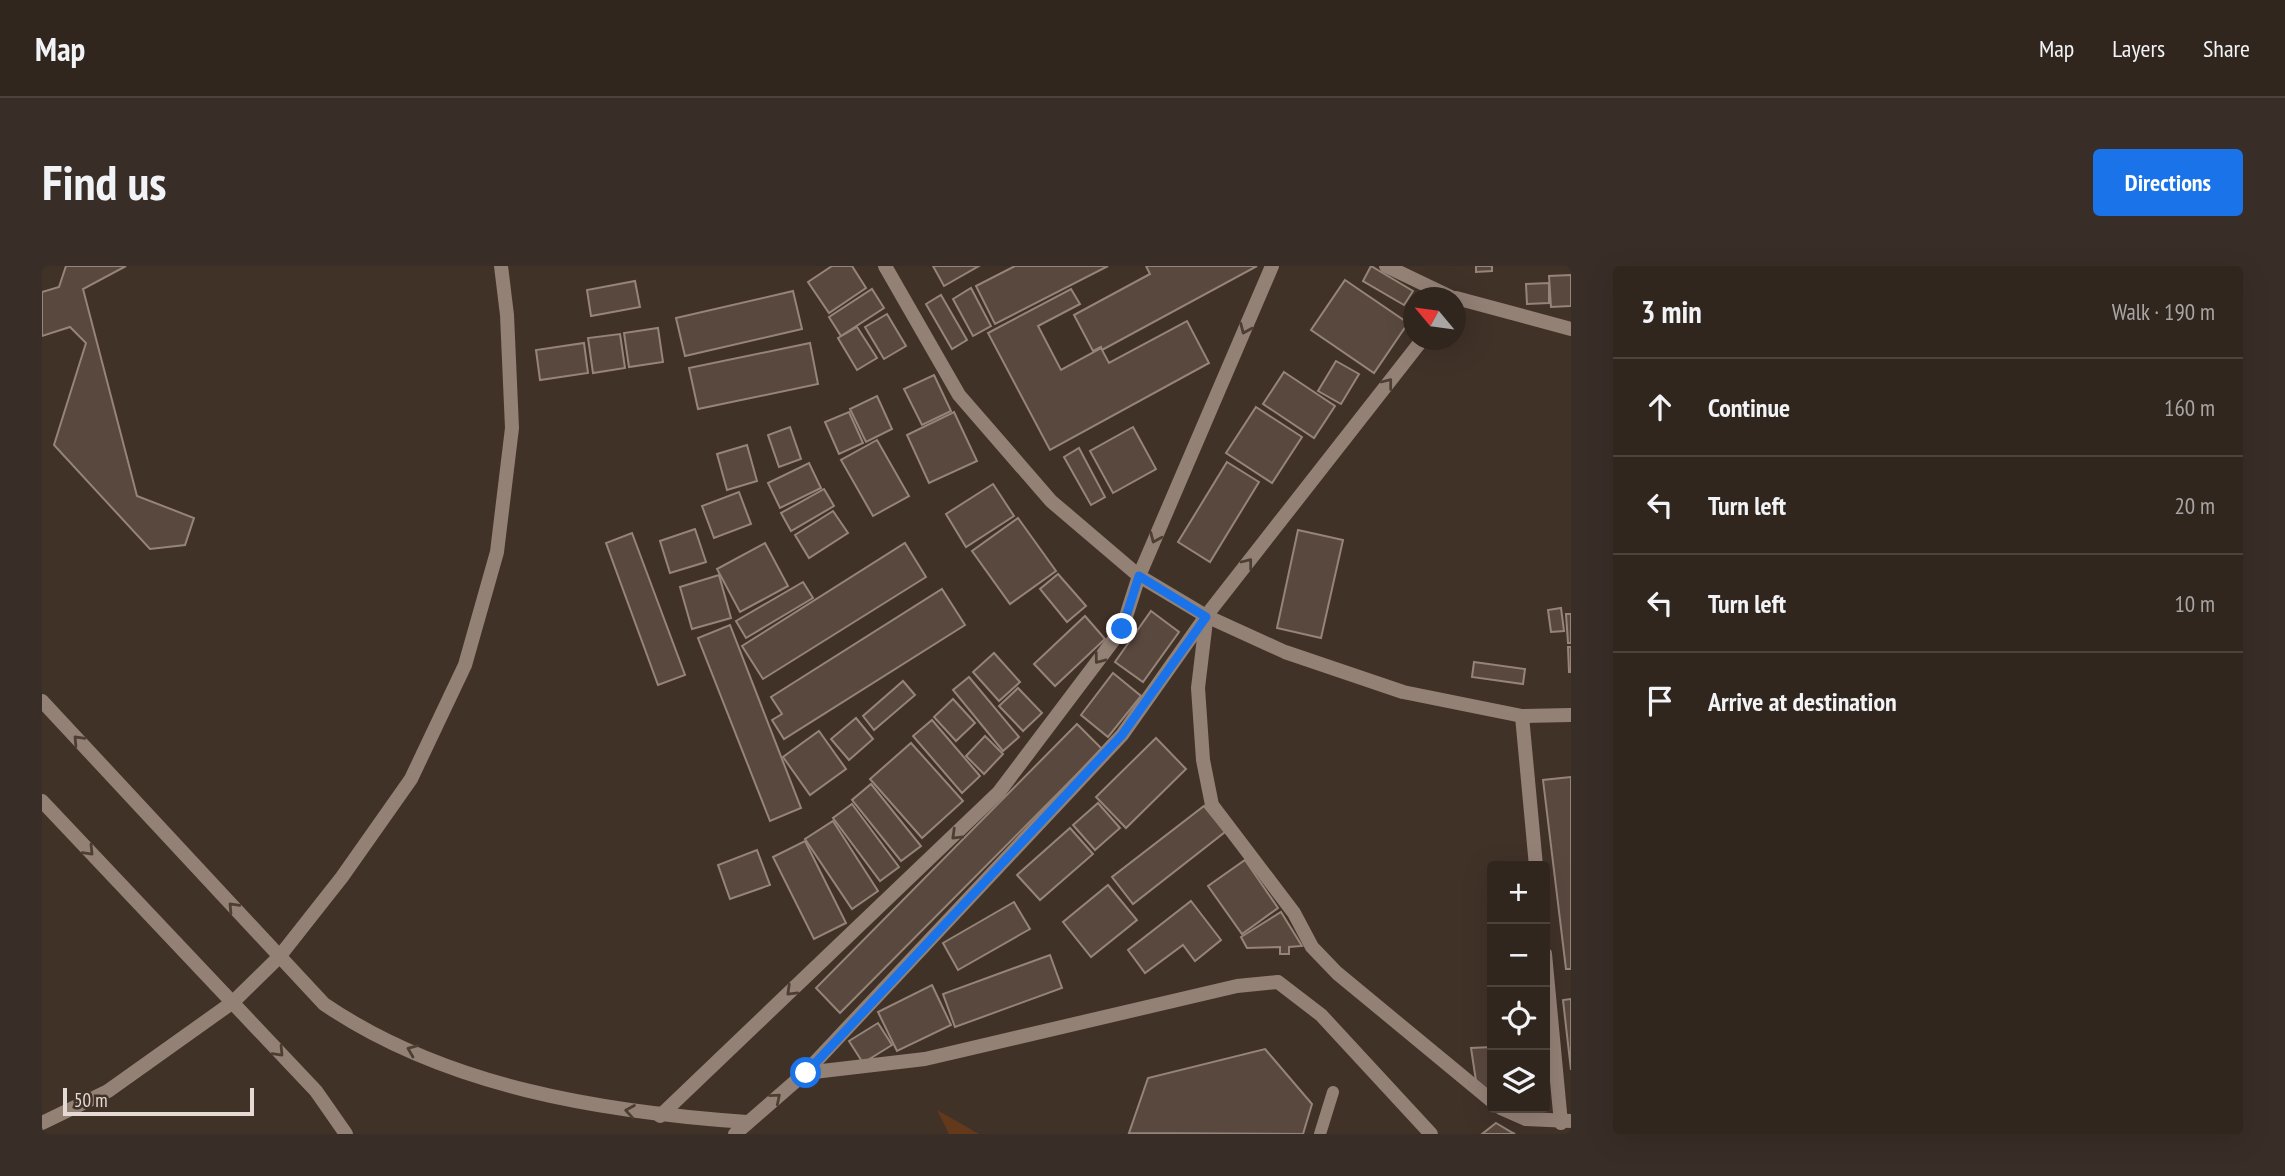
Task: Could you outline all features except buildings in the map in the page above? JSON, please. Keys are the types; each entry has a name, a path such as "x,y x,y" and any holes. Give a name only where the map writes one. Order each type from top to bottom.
{"street":[{"path":"42,1123 108,1091 233,1002 279,957 342,877 411,779 465,664 497,552 512,428 507,315 500,266"},
{"path":"885,266 959,395 1051,501 1139,576 1206,617 1285,652 1403,692 1522,716 1571,715"},
{"path":"660,1116 999,792 1122,629 1139,576 1272,266"},
{"path":"1386,266 1431,287"},
{"path":"1466,301 1571,329"},
{"path":"735,1134 806,1073 1122,735 1206,617 1414,350"},
{"path":"1206,617 1198,688 1203,760 1212,804 1294,912 1312,947 1337,973 1487,1097"},
{"path":"42,701 324,1004 356,1026 460,1070 529,1090 660,1116 747,1122"},
{"path":"1522,716 1536,861"},
{"path":"42,801 316,1091 346,1134"},
{"path":"806,1073 925,1059 1237,986 1278,982 1321,1015 1431,1134"},
{"path":"1512,1113 1525,1119 1566,1122 1549,987"}],"lane":[{"path":"1320,1134 1333,1092"}],"shaded area":[{"path":"937,1110 979,1134 949,1134"}],"route":[{"path":"806,1073 1122,735 1206,617 1139,576 1122,629"}]}
